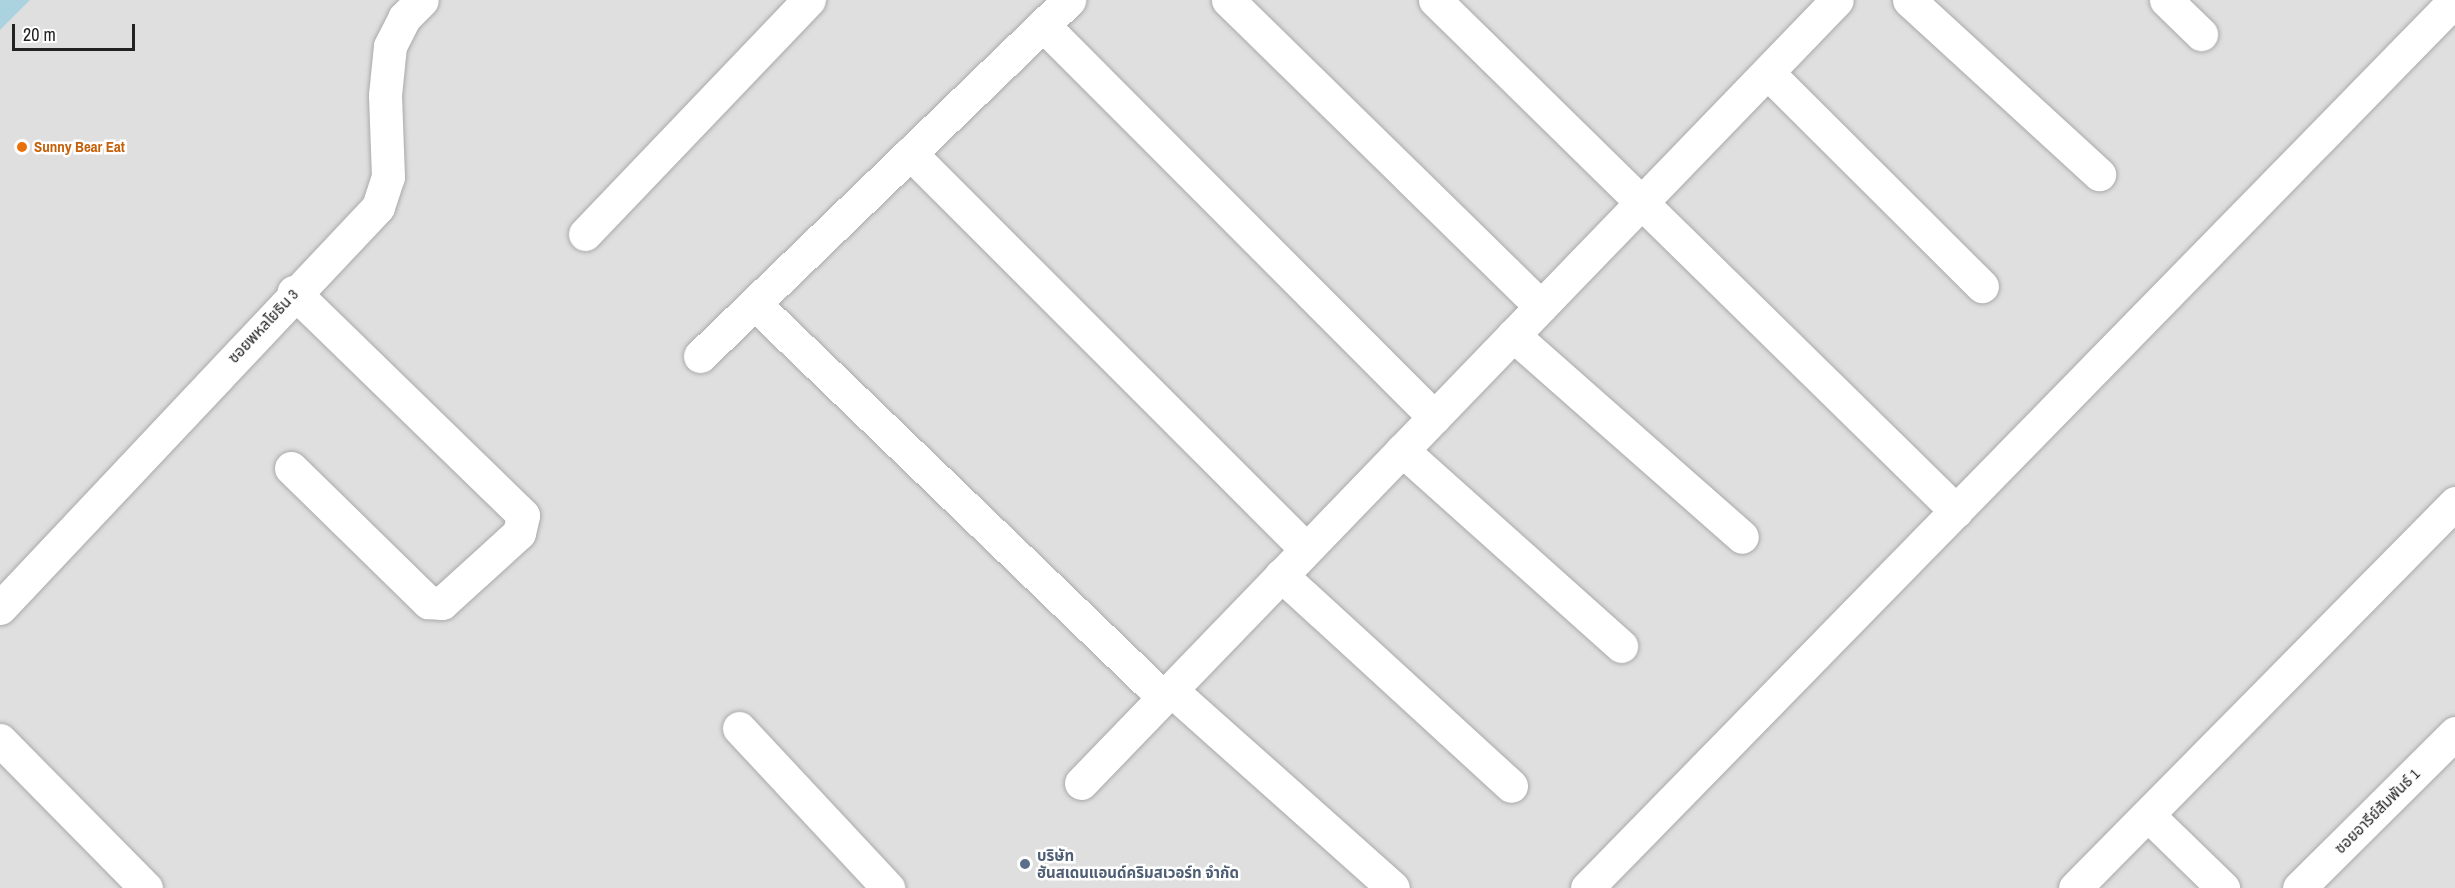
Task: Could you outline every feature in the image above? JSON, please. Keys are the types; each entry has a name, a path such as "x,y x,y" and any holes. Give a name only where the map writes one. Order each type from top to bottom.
{"street":[{"name":"ซอยพหลโยธิน 3","path":"0,608 294,292 378,207 388,177 385,95 390,46 404,18 422,0"},
{"path":"585,234 809,0"},
{"path":"700,356 1069,0"},
{"path":"1228,0 1541,306"},
{"path":"1434,0 1956,511"},
{"path":"1081,783 1837,0"},
{"path":"1909,0 2099,174"},
{"path":"2166,0 2202,34"},
{"path":"1587,888 2455,0"},
{"path":"1043,25 1434,417"},
{"path":"1768,73 1982,286"},
{"path":"910,153 1306,549"},
{"path":"291,468 428,603 442,603 519,533 523,515 294,292"},
{"path":"754,304 1167,693 1394,888"},
{"path":"1513,334 1742,537"},
{"path":"1402,450 1621,646"},
{"path":"2075,888 2455,503"},
{"path":"1281,575 1511,786"},
{"path":"739,728 888,888"},
{"name":"ซอยอารีย์สัมพันธ์ 1","path":"2299,888 2455,733"},
{"path":"0,740 146,888"},
{"path":"2148,815 2223,888"}],"shaded area":[{"path":"0,0 2455,0 2455,888 0,888"}],"water":[{"path":"0,0 30,0 0,30"}],"place":[{"name":"Sunny Bear Eat","path":"22,147"},
{"name":"บริษัท ฮันสเดนแอนด์คริมสเวอร์ท จำกัด","path":"1025,864"}]}
